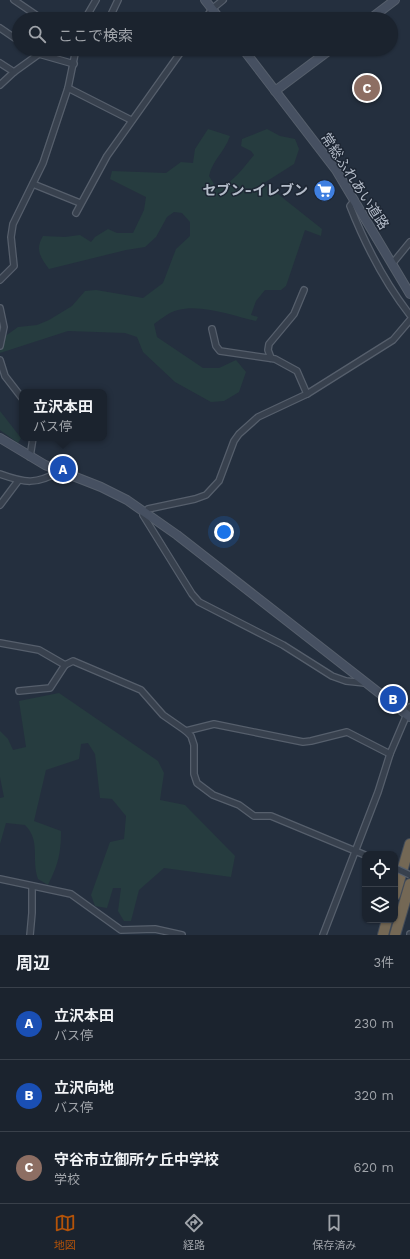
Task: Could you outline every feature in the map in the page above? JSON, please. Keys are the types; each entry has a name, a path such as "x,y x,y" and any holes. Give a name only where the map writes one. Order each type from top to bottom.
{"highway":[{"path":"397,887 410,844"},
{"path":"395,935 410,884"},
{"path":"383,935 387,923"}],"street":[{"path":"14,0 32,12"},
{"path":"89,12 96,0"},
{"path":"112,12 118,0"},
{"path":"205,0 214,12"},
{"path":"210,12 223,0"},
{"path":"379,12 395,0"},
{"path":"0,28 12,36"},
{"path":"0,85 14,72 36,56"},
{"path":"46,56 74,64"},
{"path":"0,280 14,266 11,237 13,224 43,164 68,88 75,56"},
{"path":"76,213 80,203 107,156 178,56"},
{"name":"常総ふれあい道路","path":"248,56 332,166 410,294"},
{"path":"275,91 322,56"},
{"path":"0,63 14,72"},
{"path":"68,88 132,120"},
{"path":"33,184 80,203"},
{"path":"354,201 350,206 354,218 387,282 410,315"},
{"path":"392,264 410,242"},
{"path":"271,358 268,350 269,344 294,314 304,290"},
{"path":"0,308 4,327 0,346"},
{"path":"367,683 346,681 332,676 283,645 199,602 192,594 143,515 148,509 195,499 206,495 219,481 234,441 239,434 258,417 307,394 393,340 410,320"},
{"path":"212,329 214,340 220,351 271,358 297,371 307,394"},
{"path":"0,360 5,376 19,394"},
{"path":"0,438 30,457 60,472 115,493 145,512 177,535 367,683 409,713 390,754 378,792 354,850 323,935"},
{"path":"30,457 33,441"},
{"path":"0,474 18,481 32,482 45,480 60,472"},
{"path":"0,505 18,481"},
{"path":"0,643 39,650 65,666"},
{"path":"19,691 47,690 65,666 73,661 141,690 163,715 191,736 194,745 194,774 196,783 213,795 239,805 254,816 271,816 362,854"},
{"path":"186,731 214,724 303,742 311,742 347,732 390,754"},
{"path":"398,869 410,875"},
{"path":"0,879 71,894 121,930 155,929 182,935"},
{"path":"30,935 32,886"}],"green space":[{"path":"208,129 230,136 228,142 213,165 209,176 217,189 233,179 254,155 251,151 241,146 242,139 267,129 280,136 295,139 299,149 294,164 264,183 322,229 321,236 305,230 286,286 281,290 265,290 256,301 251,315 258,317 256,321 217,311 197,308 171,312 154,324 157,337 203,368 219,368 236,360 246,372 239,392 224,401 211,402 175,382 143,352 137,337 125,333 68,331 0,353 0,340 18,327 37,325 49,320 72,306 85,291 96,290 143,298 163,283 176,249 190,236 190,222 182,213 174,212 167,217 156,237 145,247 126,250 49,269 41,257 39,245 43,236 65,237 80,235 91,242 95,237 108,229 117,233 133,233 144,210 146,197 110,179 112,171 166,173 181,162 193,163 195,149"},
{"path":"0,411 19,435 18,443 0,430"},
{"path":"59,693 158,761 164,773 160,800 185,805 235,856 231,877 164,868 139,890 131,921 124,921 118,911 121,888 113,888 107,908 95,906 91,895 110,842 124,839 126,816 112,799 100,798 95,754 88,743 81,744 79,759 46,770 34,821 61,831 58,859 48,885 38,879 35,864 33,837 25,825 6,823 0,844 0,798 4,797 0,777 0,731 8,739 13,750 26,747 19,701"}],"place":[{"name":"守谷市立御所ケ丘中学校","path":"367,88"},
{"name":"セブン-イレブン","path":"324,190"},
{"name":"立沢本田","path":"63,469"},
{"name":"立沢向地","path":"393,699"}]}
